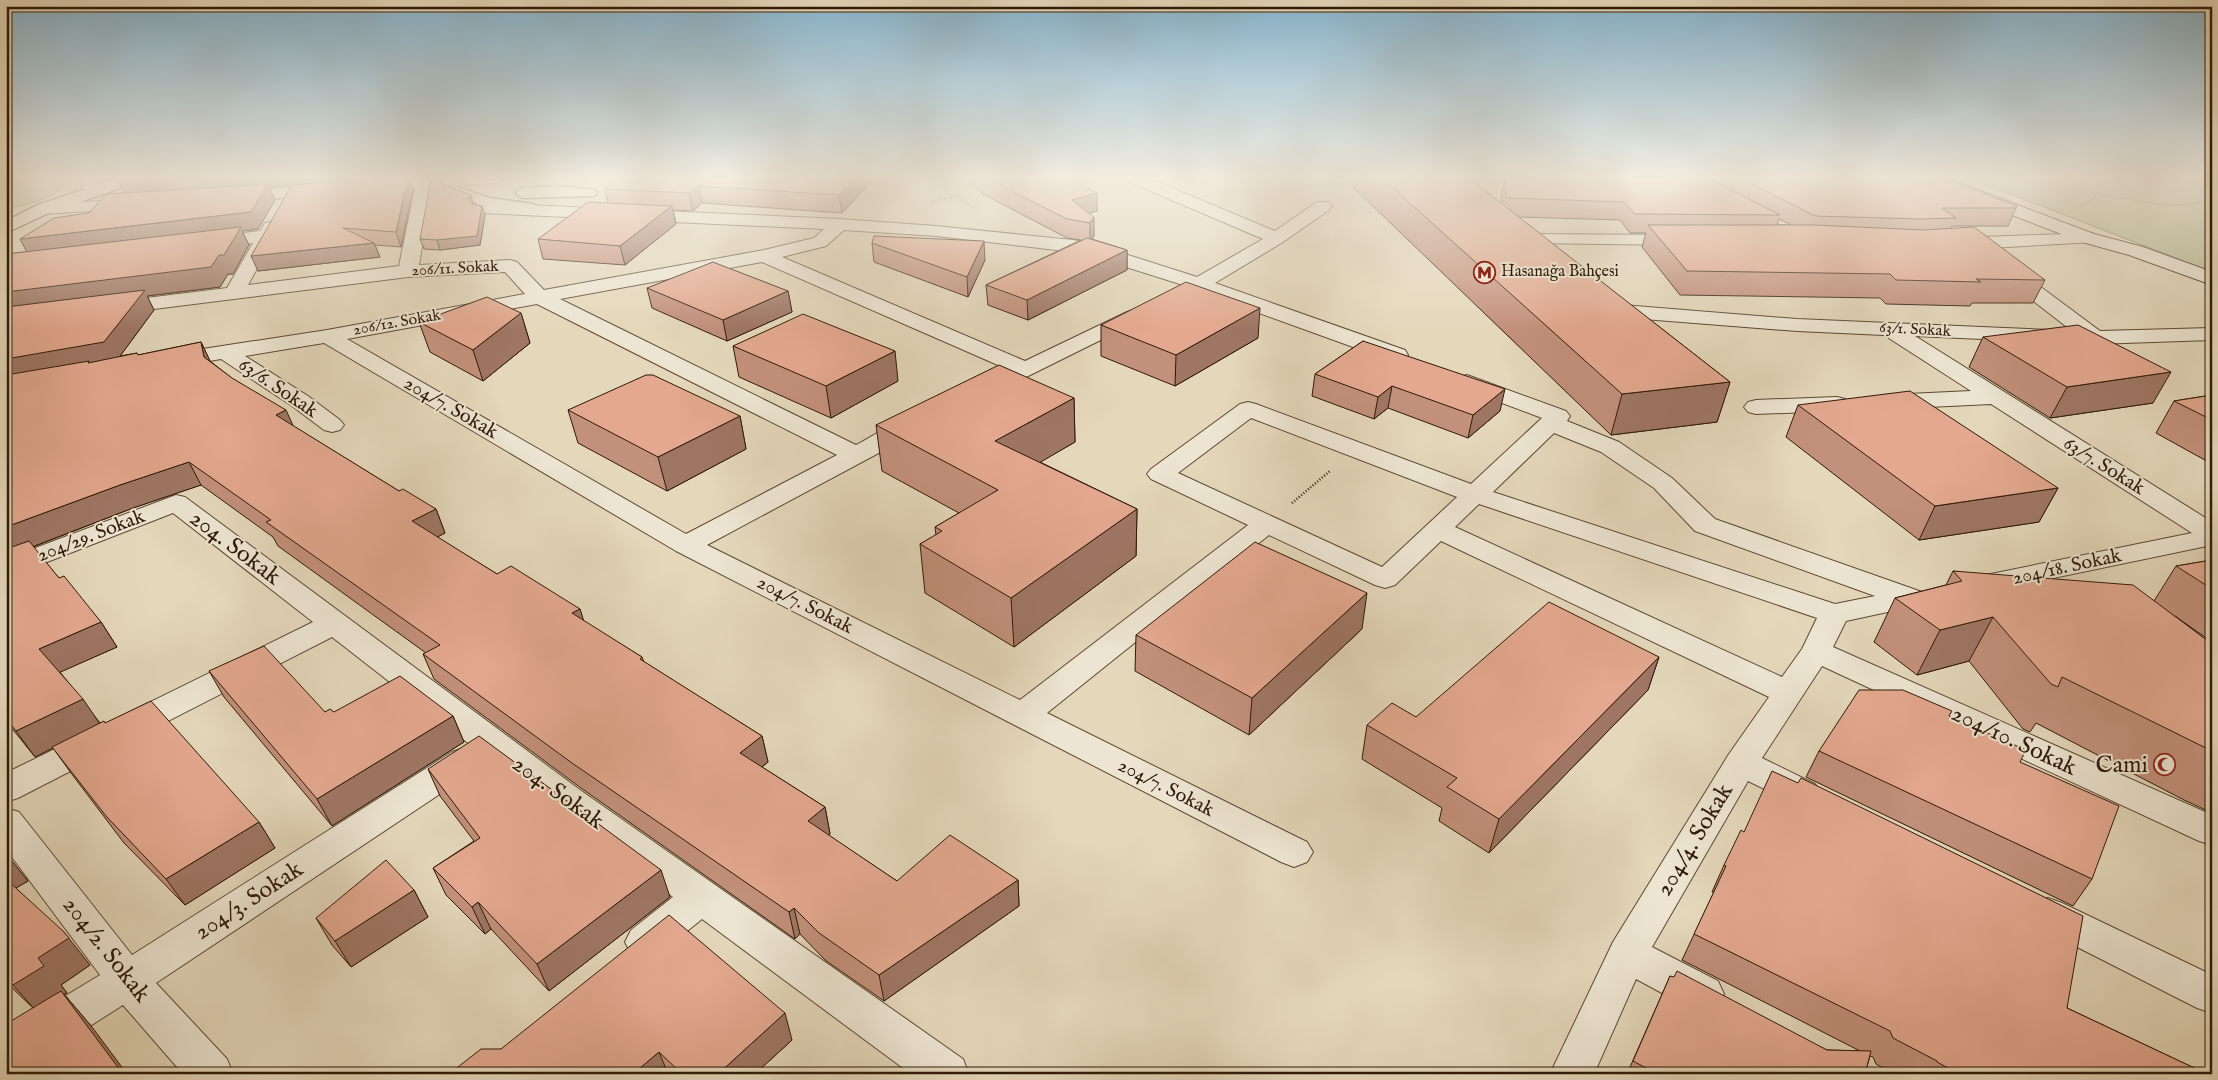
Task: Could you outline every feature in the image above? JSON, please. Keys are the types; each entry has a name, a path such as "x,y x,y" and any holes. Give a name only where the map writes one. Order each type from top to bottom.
{"street":[{"path":"234,293 271,228"},
{"path":"408,271 416,228"},
{"name":"206/12. Sokak","path":"148,365 327,336 764,256 820,242 835,228"},
{"path":"900,228 1073,246 1096,251 1201,284 1414,362"},
{"path":"1254,228 1277,238"},
{"path":"1174,297 1201,284 1291,228"},
{"path":"1508,228 1546,257"},
{"path":"2063,228 2088,238 2136,251 2212,280"},
{"path":"190,245 267,236"},
{"path":"1942,245 2088,238 2124,257 2212,294"},
{"path":"1523,239 1699,240"},
{"path":"1971,244 2095,338"},
{"path":"764,256 1023,368"},
{"name":"206/11. Sokak","path":"91,310 408,271 510,266 539,297 856,456"},
{"name":"63/1. Sokak","path":"1594,293 1618,311 1797,325 2095,338 2212,334"},
{"path":"962,400 1023,368 1148,310"},
{"name":"63/7. Sokak","path":"1888,329 2212,536"},
{"name":"204/7. Sokak","path":"327,336 686,545 1294,852"},
{"name":"63/6. Sokak","path":"224,352 300,401 332,425"},
{"path":"1450,376 1558,416 1474,494 1439,530 1385,579 1160,474 1248,409 1474,494 1834,614"},
{"path":"1756,407 1996,397"},
{"path":"686,545 926,419"},
{"path":"1551,423 1610,447 1663,483 1705,525 1910,599"},
{"name":"204/29. Sokak","path":"6,569 176,503"},
{"name":"204. Sokak","path":"176,503 566,800 948,1074"},
{"path":"1022,715 1267,524"},
{"path":"1439,530 1788,693"},
{"name":"204/18. Sokak","path":"1834,614 2212,536"},
{"path":"2078,564 2110,586"},
{"name":"204/4. Sokak","path":"1572,1074 1627,954 1741,763 1816,651 1834,614"},
{"path":"6,789 334,624"},
{"name":"204/10. Sokak","path":"1816,651 2212,831"},
{"name":"204/3. Sokak","path":"6,1056 127,980 490,743"},
{"path":"1741,763 1830,806"},
{"name":"204/2. Sokak","path":"6,822 127,980 211,1074"},
{"path":"618,963 702,896"},
{"path":"2016,898 2212,995"},
{"path":"1627,954 1733,1009"}],"path":[{"path":"1267,524 1356,450"}],"green space":[{"path":"2099,228 2212,228 2212,272"}],"building":[{"path":"37,228 111,228 20,239"},
{"path":"240,228 224,255 219,255 211,267 6,292 6,254"},
{"path":"267,228 344,228 374,243 251,256"},
{"path":"348,228 397,228 396,232"},
{"path":"422,228 478,228 477,236 437,240 420,239"},
{"path":"552,228 643,228 620,246 538,239"},
{"path":"1438,228 1533,228 1730,382 1622,394"},
{"path":"1651,228 1923,230 1976,228 2045,280 1976,279 1981,282 1896,280 1890,274 1687,271"},
{"path":"874,236 984,241 967,277 872,243"},
{"path":"1087,238 1127,250 1027,300 986,285"},
{"path":"713,262 788,291 723,320 647,288"},
{"path":"1186,282 1260,308 1176,355 1101,325"},
{"path":"145,290 104,342 6,359 6,307"},
{"path":"487,297 521,313 473,350 419,322"},
{"path":"803,314 895,351 826,386 733,346"},
{"path":"2078,325 2171,372 2067,387 1983,337"},
{"path":"1363,341 1505,389 1473,415 1392,386 1378,397 1315,374"},
{"path":"201,342 204,357 232,378 286,410 276,415 399,491 403,489 436,509 412,521 497,574 511,566 580,609 572,613 642,657 640,659 762,736 740,753 825,807 808,821 897,881 950,835 1018,880 879,975 819,933 794,908 789,912 572,763 423,654 440,645 266,522 271,520 189,462 6,527 6,375 89,361 88,363 137,353 138,355"},
{"path":"999,365 1074,398 995,441 1137,509 1011,598 920,544 942,531 935,527 998,490 876,425"},
{"path":"646,375 653,375 740,416 658,457 568,410"},
{"path":"1910,391 2058,488 1935,506 1798,405"},
{"path":"2212,395 2212,420 2174,401"},
{"path":"29,541 59,578 64,576 101,622 39,649 83,699 16,731 6,718 6,549"},
{"path":"1255,542 1367,593 1252,698 1136,635"},
{"path":"2212,560 2212,589 2176,566"},
{"path":"1953,571 2133,585 2212,644 2212,751 2062,677 2058,687 2051,684 1993,617 1940,630 1895,598 1962,581"},
{"path":"1549,602 1659,657 1499,819 1447,787 1457,778 1367,725 1392,703 1416,717"},
{"path":"264,646 325,712 330,709 334,712 400,676 453,716 317,799 209,671"},
{"path":"1859,690 1903,690 1952,711 1949,716 2026,750 2020,762 2119,806 2092,879 1819,751"},
{"path":"151,701 259,822 166,879 106,816 52,747 104,721 105,723"},
{"path":"479,736 661,870 537,964 478,902 472,907 433,868 480,838 428,769"},
{"path":"1772,771 1798,783 1801,778 2083,916 2067,1008 2207,1074 1959,1074 1893,1038 1890,1031 1694,934 1726,866 1724,865 1741,830 1744,832"},
{"path":"386,860 414,890 335,941 316,918"},
{"path":"6,879 69,938 38,958 44,966 13,985 6,978"},
{"path":"669,915 785,1013 718,1074 682,1074 659,1052 633,1074 449,1074 481,1049 501,1049"},
{"path":"1677,971 1827,1050 1871,1051 1865,1074 1646,1074 1648,1069 1633,1061 1670,976 1674,977"},
{"path":"61,991 123,1074 6,1074 6,1024"}],"place":[{"name":"Hasanağa Bahçesi","path":"1485,272"},
{"name":"Cami","path":"2164,765"}]}
